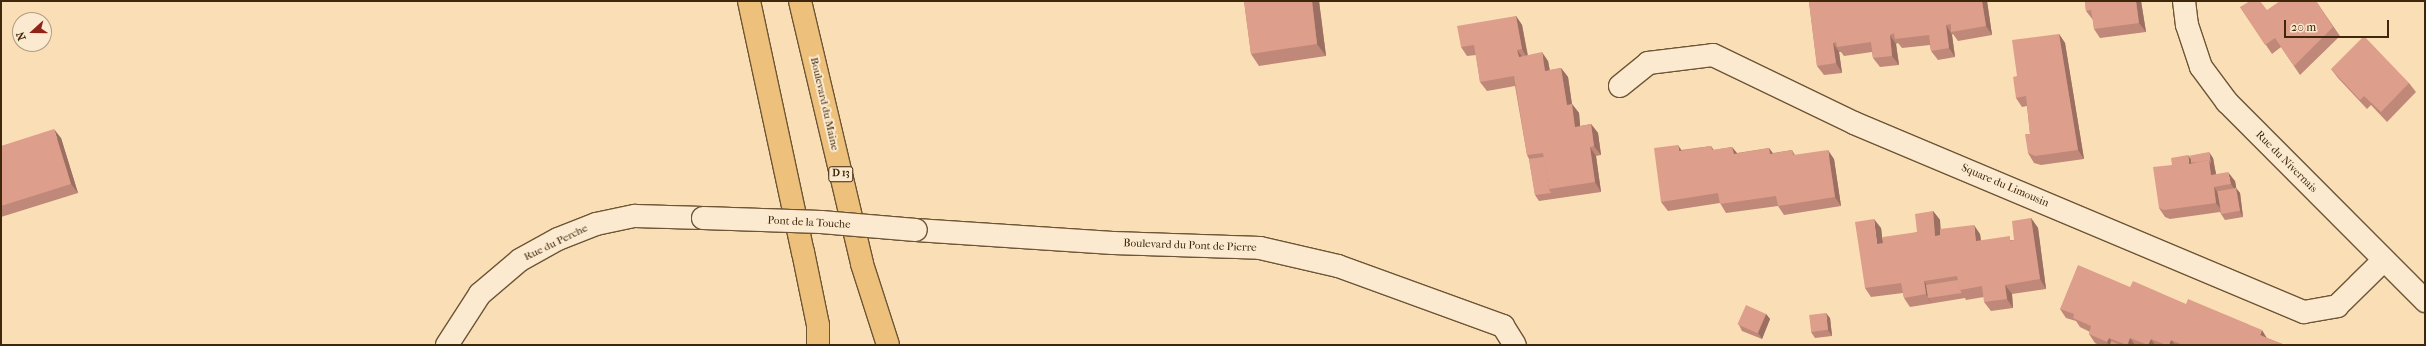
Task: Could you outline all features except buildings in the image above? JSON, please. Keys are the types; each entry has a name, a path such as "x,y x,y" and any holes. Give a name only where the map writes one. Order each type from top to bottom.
{"main road":[{"path":"749,1 804,252 818,325 818,345"},
{"name":"Boulevard du Maine","path":"800,1 862,264 888,345"}],"street":[{"name":"Rue du Nivernais","path":"2184,1 2187,25 2201,67 2227,102 2383,261 2425,301"},
{"name":"Square du Limousin","path":"1620,86 1648,62 1713,55 1854,123 2304,312 2337,306 2383,261"},
{"name":"Rue du Perche","path":"447,345 480,294 520,260 558,239 596,224 635,216 703,218"},
{"name":"Pont de la Touche","path":"703,218 821,222 916,230"},
{"name":"Boulevard du Pont de Pierre","path":"916,230 1114,243 1260,248 1338,266 1503,326 1515,345"}]}
